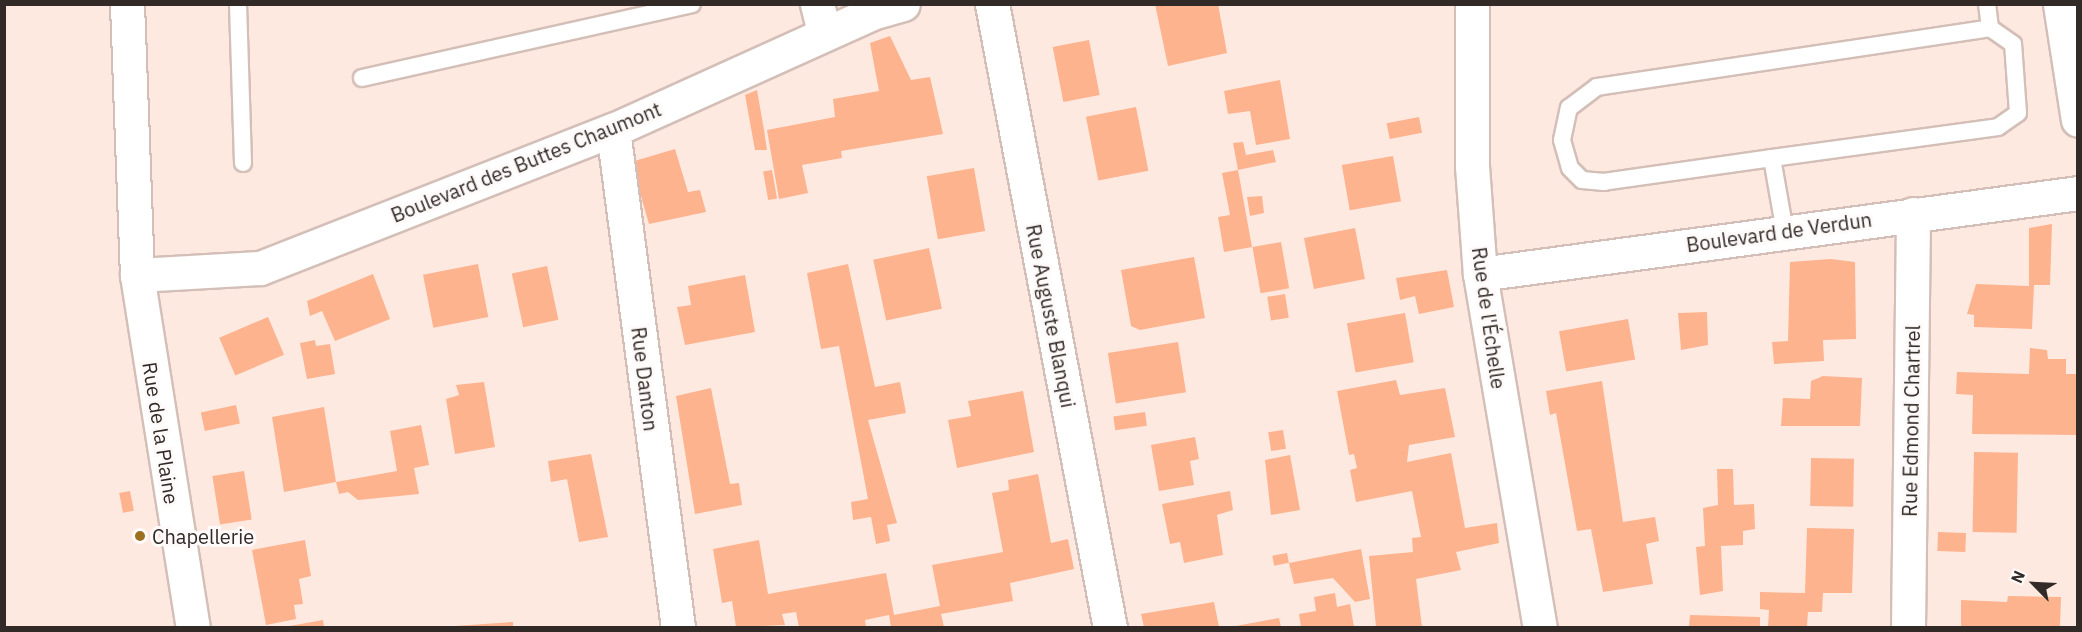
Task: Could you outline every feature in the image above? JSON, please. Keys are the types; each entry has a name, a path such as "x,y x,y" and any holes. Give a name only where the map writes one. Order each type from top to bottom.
{"street":[{"name":"Rue de la Plaine","path":"127,4 137,275 193,627"},
{"name":"Boulevard des Buttes Chaumont","path":"137,275 260,268 613,130 821,19 903,4"},
{"name":"Rue Auguste Blanqui","path":"992,4 1110,627"},
{"name":"Rue de l'Échelle","path":"1472,4 1472,165 1480,274 1540,627"},
{"path":"2060,4 2078,120"},
{"name":"Rue Danton","path":"613,130 678,627"},
{"name":"Boulevard de Verdun","path":"1480,274 2077,192"},
{"name":"Rue Edmond Chartrel","path":"1908,627 1913,214"}],"lane":[{"path":"238,4 243,163"},
{"path":"362,78 692,4"},
{"path":"1987,4 1990,28"},
{"path":"1990,28 2013,44 2018,113 1998,127 1604,183 1582,180 1570,168 1562,140 1569,108 1597,87 1990,28"},
{"path":"1772,158 1785,232"}],"building":[{"path":"1155,4 1218,4 1227,53 1168,66"},
{"path":"890,36 911,80 930,77 943,134 841,151 842,158 802,165 808,193 779,199 767,130 835,117 833,99 879,91 870,43"},
{"path":"1089,40 1100,95 1063,102 1053,47"},
{"path":"1280,80 1290,139 1256,145 1250,111 1228,114 1224,91"},
{"path":"757,90 767,150 755,150 745,95"},
{"path":"1136,107 1148,171 1098,181 1086,117"},
{"path":"1419,117 1422,133 1390,139 1387,123"},
{"path":"1243,142 1246,155 1273,150 1276,162 1238,170 1233,143"},
{"path":"675,149 688,192 700,190 706,212 649,224 631,162"},
{"path":"1393,156 1401,201 1350,210 1342,165"},
{"path":"974,168 985,231 938,239 927,176"},
{"path":"772,170 777,199 768,200 763,172"},
{"path":"1238,170 1252,247 1224,252 1218,217 1230,215 1222,173"},
{"path":"1262,196 1264,213 1250,216 1247,197"},
{"path":"2052,224 2050,285 2034,285 2032,329 1974,327 1974,315 1967,314 1976,284 2029,286 2029,228"},
{"path":"1355,228 1365,279 1314,289 1304,238"},
{"path":"1281,242 1289,288 1261,293 1252,247"},
{"path":"929,248 942,309 886,320 873,260"},
{"path":"1194,257 1205,318 1140,330 1131,326 1121,270"},
{"path":"1831,259 1855,262 1856,339 1823,340 1824,361 1774,364 1772,342 1788,341 1790,262"},
{"path":"478,264 488,317 433,328 423,275"},
{"path":"848,264 875,387 900,382 906,413 868,420 897,523 887,525 890,541 876,544 871,517 853,520 851,502 868,499 839,346 821,349 807,273"},
{"path":"547,266 558,320 523,327 512,273"},
{"path":"1447,270 1454,307 1419,314 1415,296 1400,300 1396,278"},
{"path":"373,274 390,319 335,341 322,311 310,316 307,301"},
{"path":"745,275 755,332 685,345 677,307 691,305 688,286"},
{"path":"1285,294 1289,318 1271,321 1267,297"},
{"path":"1707,312 1708,345 1681,350 1678,313"},
{"path":"1405,313 1414,362 1356,372 1347,323"},
{"path":"268,317 284,355 235,375 219,338"},
{"path":"1628,319 1635,359 1566,372 1559,331"},
{"path":"315,340 316,346 330,344 335,374 307,379 300,343"},
{"path":"1178,342 1186,392 1116,403 1108,353"},
{"path":"2030,348 2047,350 2048,359 2066,359 2066,374 2078,374 2078,435 1972,434 1973,395 1956,394 1957,372 2029,374"},
{"path":"1823,376 1862,378 1860,426 1781,426 1783,398 1810,399 1811,381"},
{"path":"1396,380 1400,395 1445,388 1455,437 1409,445 1407,462 1451,453 1465,528 1497,523 1499,543 1456,552 1461,570 1416,579 1422,627 1376,627 1369,556 1413,552 1412,538 1421,537 1412,491 1356,502 1350,470 1357,468 1354,454 1349,455 1337,391"},
{"path":"1602,381 1623,522 1655,517 1659,541 1646,544 1653,584 1603,592 1591,529 1577,531 1556,413 1550,415 1546,391"},
{"path":"484,382 495,447 455,454 446,399 459,395 456,385"},
{"path":"711,388 730,484 739,483 742,505 695,514 676,396"},
{"path":"1023,391 1034,452 957,468 948,420 971,416 968,401"},
{"path":"236,405 240,424 205,431 201,412"},
{"path":"324,407 336,482 284,492 272,417"},
{"path":"1145,412 1147,426 1115,430 1113,416"},
{"path":"421,425 429,465 414,468 419,494 358,500 348,492 339,494 336,482 397,471 390,431"},
{"path":"1283,430 1286,449 1271,451 1268,432"},
{"path":"1195,437 1199,459 1190,461 1194,485 1159,491 1151,445"},
{"path":"1974,452 2018,453 2017,533 1973,532"},
{"path":"591,454 608,537 579,542 567,479 551,482 548,461"},
{"path":"1290,455 1300,510 1271,515 1265,460"},
{"path":"1811,458 1854,459 1853,507 1810,506"},
{"path":"1717,469 1733,469 1734,505 1754,504 1755,529 1743,531 1743,545 1721,546 1723,591 1700,595 1696,547 1705,546 1703,508 1718,505"},
{"path":"244,471 252,519 220,524 212,476"},
{"path":"1038,474 1051,543 1068,539 1074,569 1010,583 1013,601 941,614 944,627 891,627 889,615 865,620 866,627 799,627 796,612 782,614 785,625 736,627 732,601 722,603 713,549 759,540 768,594 886,573 894,615 940,606 932,565 1003,552 992,493 1009,490 1008,480"},
{"path":"130,491 134,511 123,513 119,493"},
{"path":"1230,491 1233,510 1217,515 1223,555 1184,563 1180,542 1170,544 1162,504"},
{"path":"1807,528 1854,529 1852,593 1823,593 1822,612 1808,612 1807,626 1768,626 1769,610 1760,609 1760,592 1805,593"},
{"path":"1938,532 1966,533 1965,552 1937,551"},
{"path":"305,540 311,576 299,579 303,604 294,605 296,619 266,625 252,550"},
{"path":"1361,549 1370,599 1355,602 1333,578 1294,584 1289,563"},
{"path":"1287,553 1289,563 1274,566 1272,556"},
{"path":"1335,593 1337,607 1350,604 1354,627 1301,627 1299,614 1316,611 1314,597"},
{"path":"2008,596 2061,597 2060,627 1961,627 1961,600 2007,602"},
{"path":"1214,602 1219,627 1144,627 1141,614"},
{"path":"1690,615 1760,617 1760,627 1689,627"},
{"path":"1279,618 1281,627 1236,627 1236,626"},
{"path":"323,620 324,627 290,627 290,626"},
{"path":"513,622 513,627 455,627 455,626"}],"place":[{"name":"Chapellerie","path":"140,536"}]}
